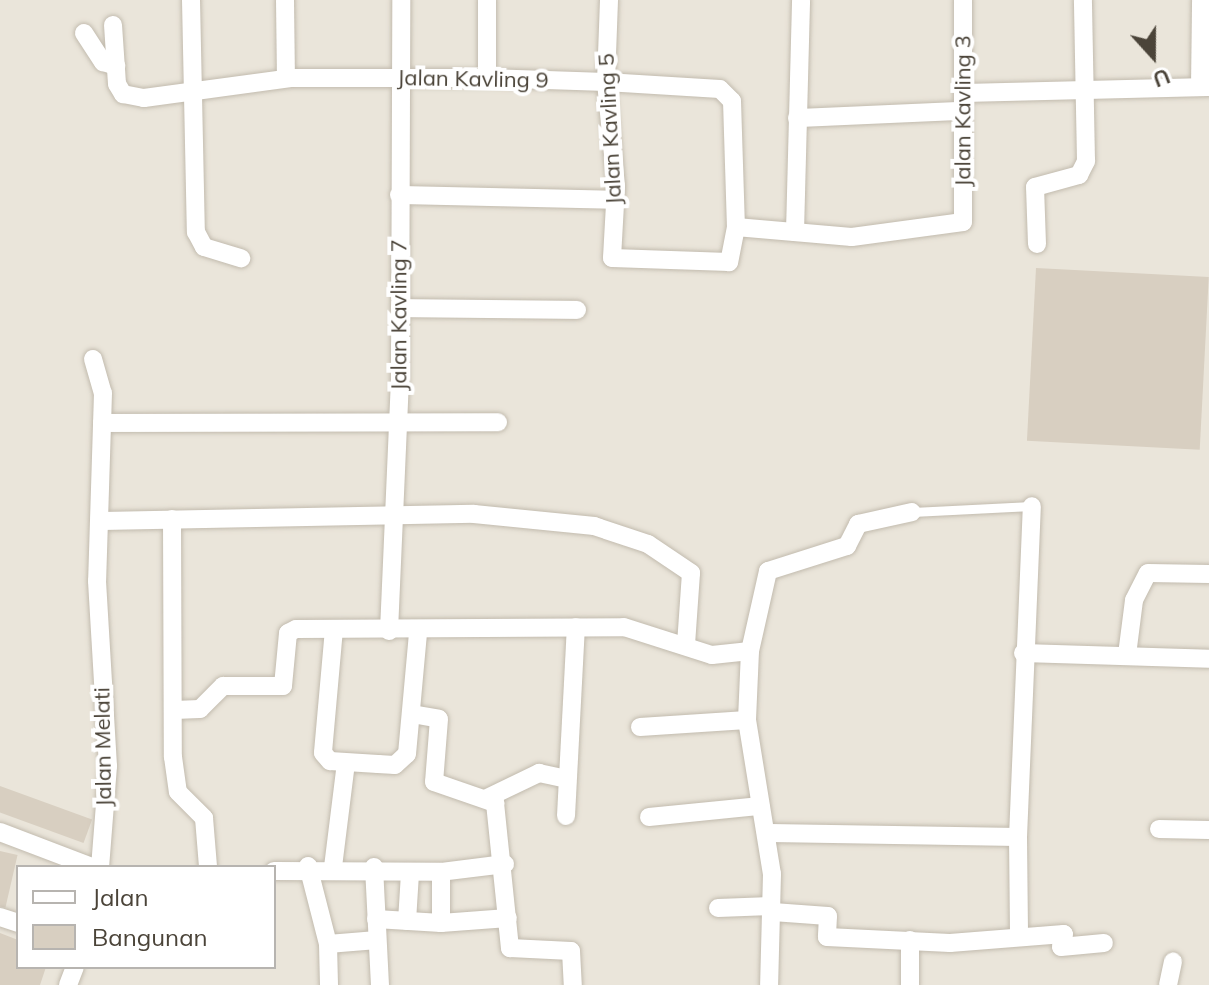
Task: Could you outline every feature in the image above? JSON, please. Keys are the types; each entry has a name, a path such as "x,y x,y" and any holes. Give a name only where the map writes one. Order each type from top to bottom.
{"street":[{"path":"191,0 190,92 196,232 204,247 241,258"},
{"path":"285,0 286,78"},
{"name":"Jalan Kavling 7","path":"389,631 397,515 401,0"},
{"path":"487,0 487,78"},
{"name":"Jalan Kavling 5","path":"609,0 606,82 615,200 612,258 716,264 733,258"},
{"path":"736,227 795,232 801,0"},
{"name":"Jalan Kavling 3","path":"795,232 891,236 963,222 963,0"},
{"path":"1037,244 1035,187 1084,169 1083,0"},
{"path":"797,118 962,102 1082,86 1204,87 1201,0"},
{"name":"Jalan Kavling 9","path":"113,25 116,66 123,94 190,92 286,78 400,77 606,82 728,94 736,227 733,258"},
{"path":"84,33 103,62 116,66"},
{"path":"399,195 615,200"},
{"path":"400,308 577,310"},
{"name":"Jalan Melati","path":"93,359 102,423 99,627 108,766 100,865"},
{"path":"102,423 398,425 498,422"},
{"path":"1019,937 1018,837 1023,653 1032,506"},
{"path":"769,985 772,909 770,833 760,806 747,720 750,651 768,571 847,546 858,524 912,512"},
{"path":"102,521 397,515 528,517 594,526 648,544 691,573 686,645"},
{"path":"172,519 178,792 204,818 208,865"},
{"path":"1127,655 1134,600 1148,573 1209,574"},
{"path":"566,816 563,778 577,708 576,627"},
{"path":"174,710 200,709 223,686 283,686 288,633 334,629 418,633 624,627 712,655 750,651"},
{"path":"334,629 323,753 346,763 402,761 412,714 418,633"},
{"path":"1023,653 1209,659"},
{"path":"412,714 439,719 434,782 495,803 505,864 513,951 571,951 573,985"},
{"path":"640,727 747,720"},
{"path":"333,867 346,763"},
{"path":"487,798 539,773 563,778"},
{"path":"649,817 760,806"},
{"path":"1159,829 1209,830"},
{"path":"0,832 87,865"},
{"path":"770,833 1018,837"},
{"path":"276,871 308,866 374,867 410,873 505,864"},
{"path":"308,866 328,944 329,985"},
{"path":"374,867 380,985"},
{"path":"441,872 441,923"},
{"path":"407,921 410,873"},
{"path":"718,908 772,909 828,916 827,937 910,940 1064,934 1061,947 1104,943"},
{"path":"376,919 441,923 508,918"},
{"path":"328,944 377,940"},
{"path":"910,940 910,985"},
{"path":"1168,985 1173,962"}],"lane":[{"path":"912,512 1032,506"}],"shaded area":[{"path":"0,0 1209,0 1209,985 0,985"}],"building":[{"path":"1036,268 1209,277 1200,450 1027,441"},
{"path":"0,786 92,820 84,843 0,813"},
{"path":"0,851 18,855 5,908 0,906"},
{"path":"0,933 16,939 16,969 45,969 40,985 0,985"}]}
